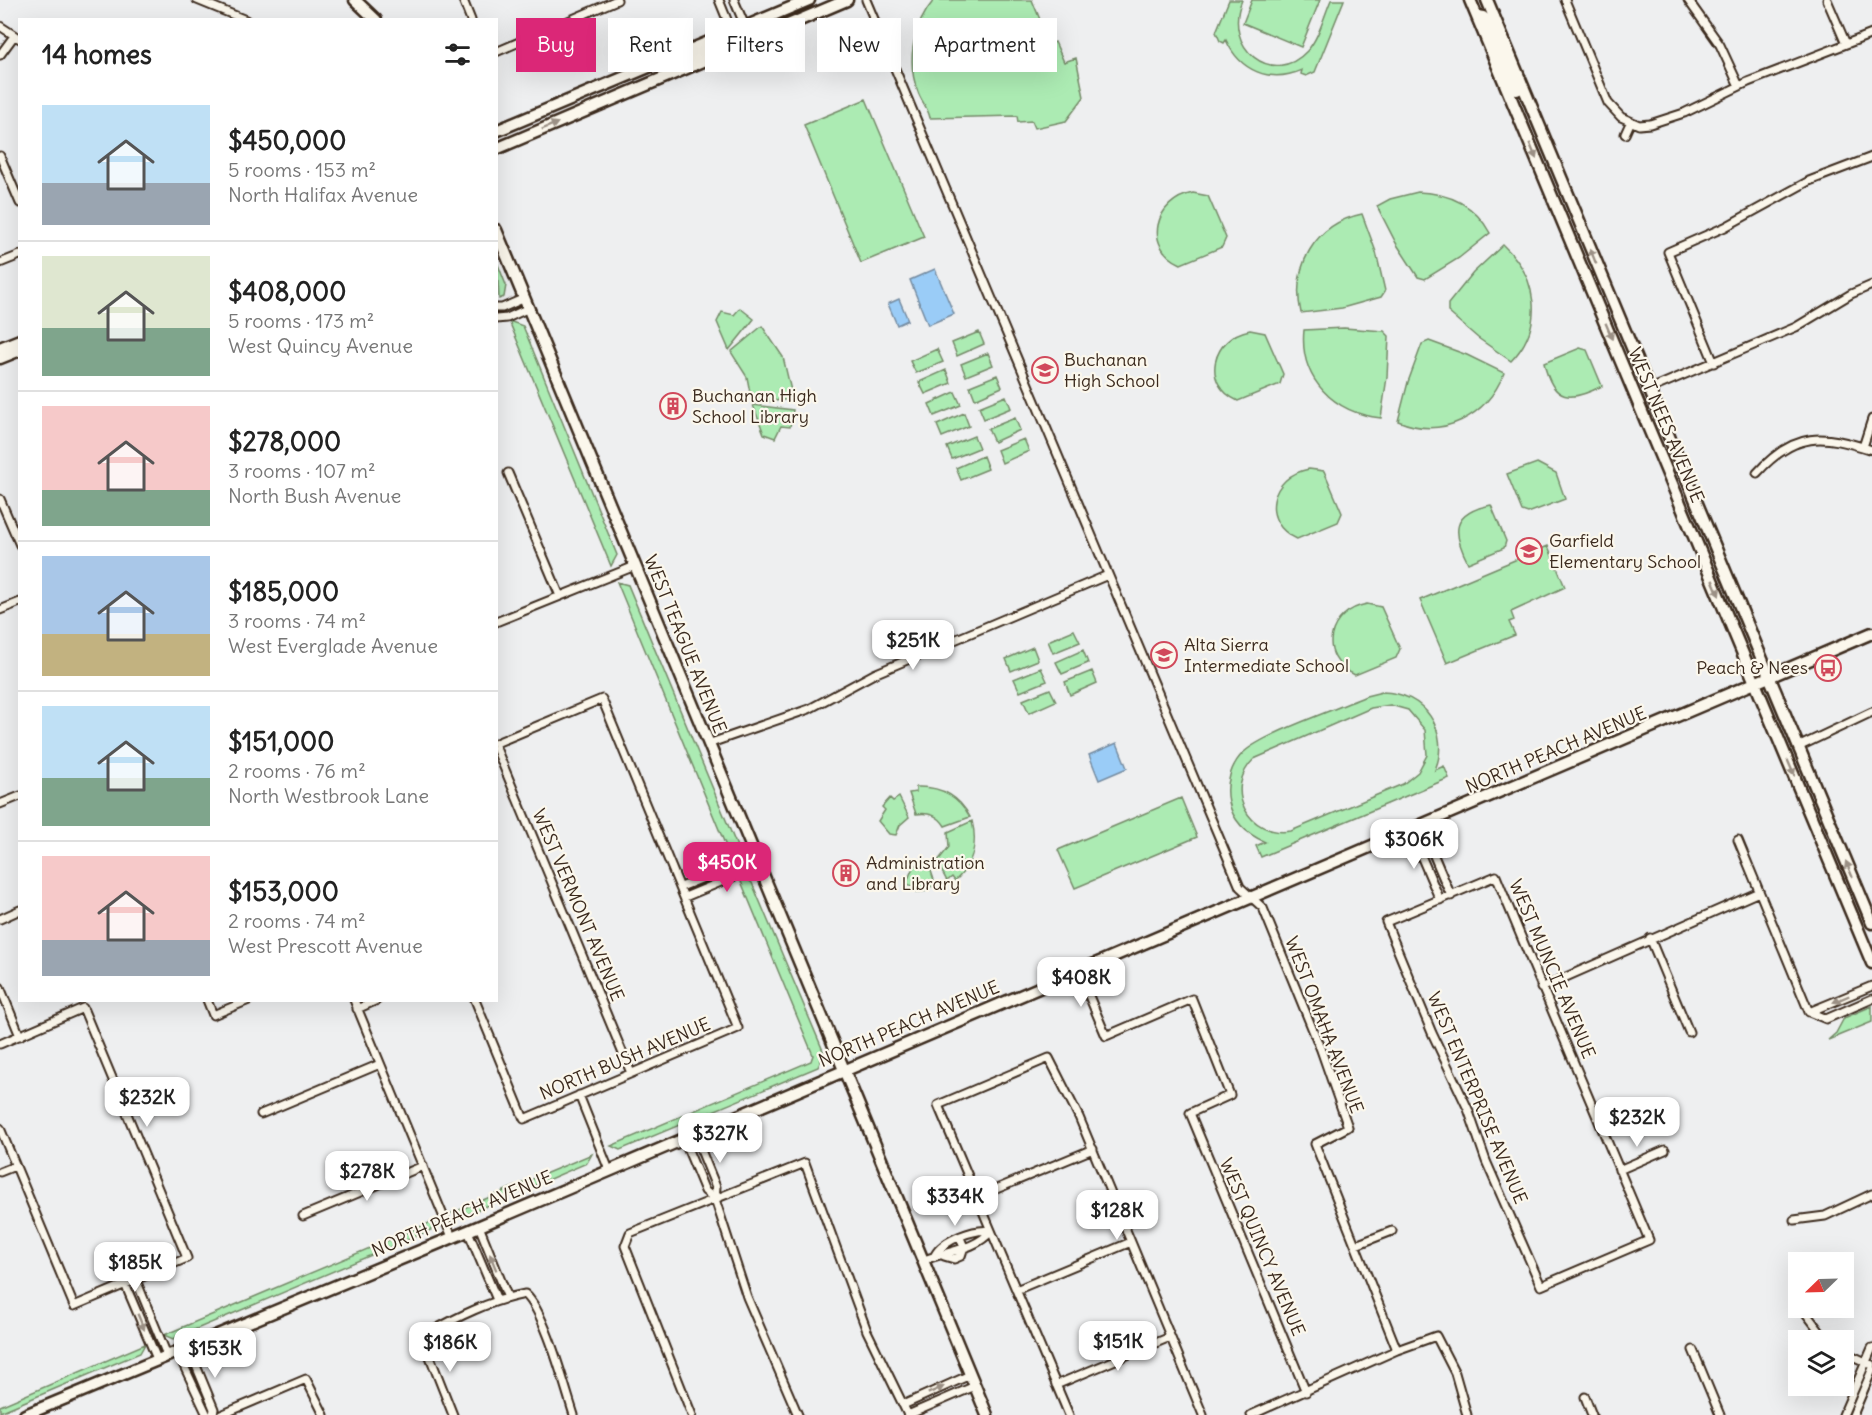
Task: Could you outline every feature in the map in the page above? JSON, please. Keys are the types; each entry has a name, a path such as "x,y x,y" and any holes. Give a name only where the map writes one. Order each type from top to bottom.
{"street":[{"path":"196,0 206,1 242,18"},
{"path":"355,0 374,18"},
{"path":"463,0 470,18"},
{"path":"498,51 617,0"},
{"path":"719,0 726,18"},
{"path":"734,0 742,18"},
{"path":"693,65 847,0"},
{"path":"866,0 1240,887 1251,897"},
{"name":"WEST NEES AVENUE","path":"1470,0 1872,963"},
{"name":"WEST NEES AVENUE","path":"1487,0 1872,923"},
{"path":"1564,0 1608,103 1630,123 1650,124 1665,120 1739,86 1872,34"},
{"path":"1688,0 1720,45 1739,86"},
{"path":"1827,0 1846,44"},
{"path":"765,18 804,2"},
{"path":"693,58 767,25 804,2"},
{"path":"1477,16 1484,17 1488,22 1532,125 1550,151"},
{"path":"0,26 17,38 0,55"},
{"path":"498,130 705,43"},
{"path":"498,148 677,72"},
{"path":"1625,134 1630,123"},
{"path":"0,156 18,198"},
{"path":"1714,363 1668,252 1725,227 1809,181 1872,157"},
{"name":"WEST TEAGUE AVENUE","path":"498,235 987,1415"},
{"path":"0,263 18,256"},
{"path":"1648,390 1796,327 1851,294 1872,285"},
{"path":"498,308 527,303"},
{"path":"498,319 507,318 527,303"},
{"path":"0,341 18,333"},
{"path":"0,348 18,341"},
{"path":"0,358 18,351"},
{"path":"1863,447 1872,419"},
{"path":"1758,473 1781,451 1806,440 1820,437 1834,438 1872,450"},
{"path":"508,473 560,596"},
{"path":"0,499 18,540"},
{"path":"498,621 635,566"},
{"path":"708,744 809,709 874,674 1108,575"},
{"path":"0,610 18,603"},
{"name":"NORTH PEACH AVENUE","path":"25,1415 468,1231 1872,633"},
{"path":"498,745 602,699 685,897 757,861"},
{"path":"1798,747 1872,712"},
{"name":"WEST VERMONT AVENUE","path":"498,751 631,1073"},
{"path":"0,804 18,800"},
{"path":"1416,827 1451,896 1440,900 1416,827"},
{"path":"1738,840 1809,1012 1826,1018 1872,999"},
{"path":"681,887 757,861"},
{"name":"WEST MUNCIE AVENUE","path":"1451,896 1496,876 1541,988 1582,1076 1596,1118 1649,1240"},
{"path":"1541,988 1650,938 1759,892"},
{"name":"NORTH BUSH AVENUE","path":"476,1002 524,1119 738,1028 685,897"},
{"name":"WEST OMAHA AVENUE","path":"1251,897 1263,908 1344,1113 1348,1127 1315,1144 1397,1350"},
{"name":"WEST ENTERPRISE AVENUE","path":"1440,900 1386,922 1431,1034 1468,1108 1486,1161 1541,1286 1649,1240"},
{"path":"0,919 18,911"},
{"path":"1650,938 1689,1032"},
{"name":"WEST QUINCY AVENUE","path":"1078,970 1106,1036 1192,999 1230,1095 1190,1113 1306,1392"},
{"path":"1809,1012 1872,986"},
{"path":"0,987 20,1036"},
{"path":"208,1002 213,1015 244,1002"},
{"path":"355,1002 452,1237"},
{"path":"357,1009 373,1002"},
{"path":"0,1044 84,1008 187,1258 74,1306 0,1128"},
{"path":"1069,1415 938,1105 1049,1058 1093,1149 1203,1415"},
{"path":"261,1114 380,1064"},
{"path":"579,1095 609,1170"},
{"path":"694,1133 716,1187 715,1198 747,1297 798,1415"},
{"path":"682,1138 705,1191 715,1198"},
{"path":"977,1197 1093,1149"},
{"path":"1619,1170 1665,1150"},
{"path":"690,1414 625,1246 630,1233 806,1162 867,1331 908,1415 975,1386"},
{"path":"0,1172 15,1166"},
{"path":"303,1216 423,1166"},
{"path":"1794,1220 1826,1216 1872,1194"},
{"path":"479,1226 508,1298"},
{"path":"935,1255 940,1247 960,1238 981,1229 991,1231"},
{"path":"468,1231 496,1300"},
{"path":"922,1261 935,1255 944,1256 985,1238 991,1231"},
{"path":"1356,1245 1392,1231"},
{"path":"960,1238 964,1247"},
{"path":"1016,1290 1131,1242"},
{"path":"136,1280 172,1353 207,1415"},
{"path":"125,1284 214,1409 213,1415"},
{"path":"453,1415 425,1344 427,1334 461,1315 496,1300 525,1294 533,1300 574,1415"},
{"path":"1810,1318 1819,1330"},
{"path":"1251,1415 1397,1350 1437,1336 1455,1373 1467,1415"},
{"path":"1056,1385 1170,1337"},
{"path":"1843,1415 1869,1364 1872,1348"},
{"path":"1693,1350 1720,1415"},
{"path":"1854,1357 1869,1364"},
{"path":"1853,1415 1872,1370"},
{"path":"903,1405 970,1375"},
{"path":"221,1415 306,1379 324,1415"},
{"path":"1585,1397 1592,1415"}],"green space":[{"path":"934,0 1032,0 1039,18 923,18"},
{"path":"1229,0 1242,0 1238,17 1239,33 1245,47 1254,57 1266,64 1280,65 1294,61 1307,51 1318,33 1331,0 1344,0 1315,72 1306,76 1301,74 1302,70 1279,76 1257,72 1248,67 1239,60 1226,40 1224,43 1220,41 1216,32"},
{"path":"1252,0 1320,0 1301,47 1243,23"},
{"path":"1057,46 1064,62 1076,58 1084,97 1066,121 1035,128 1032,121 1018,122 1017,116 930,118 914,80 912,68 913,50 913,72 1057,72"},
{"path":"866,99 924,237 861,263 804,125"},
{"path":"1418,192 1441,195 1460,202 1477,215 1490,233 1459,258 1425,279 1418,277 1396,243 1377,206 1390,199"},
{"path":"1193,193 1208,196 1226,238 1222,247 1181,264 1161,247 1158,225 1162,214 1170,205 1180,197"},
{"path":"1362,214 1376,252 1385,291 1381,297 1342,308 1301,313 1300,280 1303,264 1310,250 1331,227 1345,219"},
{"path":"1503,245 1524,272 1533,302 1533,317 1529,333 1511,361 1478,338 1448,312 1448,304 1473,273"},
{"path":"498,265 506,285 504,297 499,299"},
{"path":"740,308 754,319 729,350 717,322 722,312 734,315"},
{"path":"509,321 523,326 617,555 611,566"},
{"path":"762,326 783,357 793,399 752,403 747,377 731,352"},
{"path":"1344,328 1384,331 1389,336 1387,377 1381,418 1364,415 1335,401 1323,391 1307,364 1304,330"},
{"path":"1250,330 1265,333 1283,374 1280,384 1238,401 1218,384 1215,373 1216,362 1219,351 1227,342 1237,334"},
{"path":"979,332 984,344 957,356 952,343"},
{"path":"1429,341 1467,355 1504,373 1487,401 1475,412 1447,426 1431,428 1398,421 1408,382 1422,344"},
{"path":"1580,348 1587,350 1602,386 1581,395 1565,395 1552,386 1544,363"},
{"path":"937,349 943,362 916,373 910,361"},
{"path":"988,353 993,365 966,376 961,364"},
{"path":"946,370 951,383 925,394 919,382"},
{"path":"997,375 1002,387 975,399 970,386"},
{"path":"955,392 961,405 934,416 929,404"},
{"path":"1006,396 1011,408 984,419 979,407"},
{"path":"753,405 793,410 790,427 781,426 775,438 764,434"},
{"path":"964,413 969,426 942,437 937,425"},
{"path":"1015,418 1020,430 994,442 988,429"},
{"path":"974,436 979,448 952,459 947,447"},
{"path":"1024,439 1029,451 1002,463 997,450"},
{"path":"983,456 988,469 961,480 956,468"},
{"path":"1537,463 1556,473 1565,499 1528,513 1522,511 1507,474"},
{"path":"1309,469 1324,471 1342,513 1338,522 1297,539 1277,522 1274,500 1285,481 1296,473"},
{"path":"1491,505 1506,541 1504,548 1468,563 1459,542 1458,525 1468,513"},
{"path":"1548,546 1565,587 1511,612 1514,620 1509,622 1515,635 1447,663 1420,600"},
{"path":"617,582 628,585 738,849 738,856 732,861"},
{"path":"1367,604 1381,607 1400,649 1396,658 1355,675 1343,667 1335,657 1331,646 1332,635 1343,616 1354,608"},
{"path":"1074,630 1080,642 1053,653 1048,641"},
{"path":"1033,647 1038,660 1011,671 1006,659"},
{"path":"1083,650 1088,663 1062,674 1056,662"},
{"path":"1041,668 1047,681 1020,692 1014,679"},
{"path":"1092,671 1097,683 1070,695 1065,682"},
{"path":"1050,689 1056,701 1029,713 1023,700"},
{"path":"1382,692 1397,694 1421,706 1430,716 1439,741 1439,755 1435,770 1444,766 1449,778 1261,857 1256,846 1265,842 1252,835 1237,821 1229,802 1229,781 1232,768 1239,757 1268,737 1366,696","holes":["1390,705 1408,710 1425,730 1427,755 1418,772 1403,784 1291,831 1276,831 1263,827 1252,819 1245,809 1241,797 1241,784 1245,771 1254,759 1371,708"]},
{"path":"916,787 933,788 948,794 960,803 970,817 945,826 933,815 916,814 909,793 916,792"},
{"path":"899,797 909,817 900,825 896,835 889,834 878,821 885,810 882,807 890,798 893,801"},
{"path":"1181,798 1197,837 1075,888 1058,850"},
{"path":"972,821 974,846 970,861 955,881 952,877 947,881 937,862 949,847 948,832"},
{"path":"914,865 929,865 936,886 929,887 929,891 917,892 917,887 906,884"},
{"path":"740,879 747,879 752,883 824,1053 818,1067 620,1150 611,1146 811,1061 813,1055"},
{"path":"1872,1006 1872,1022 1828,1040 1836,1033 1844,1018"},
{"path":"592,1154 587,1163 461,1217 452,1213"},
{"path":"436,1220 433,1229 173,1339 164,1335"},
{"path":"145,1344 140,1353 0,1412 0,1406"}],"water":[{"path":"935,269 954,314 928,325 910,280"},
{"path":"899,299 908,320 897,325 888,304"},
{"path":"1117,743 1127,768 1099,780 1089,755"}],"place":[{"name":"Buchanan High School","path":"1045,370"},
{"name":"Buchanan High School Library","path":"673,406"},
{"name":"Garfield Elementary School","path":"1529,551"},
{"name":"Alta Sierra Intermediate School","path":"1164,655"},
{"name":"Peach & Nees","path":"1828,668"},
{"name":"Administration and Library","path":"846,873"}]}
